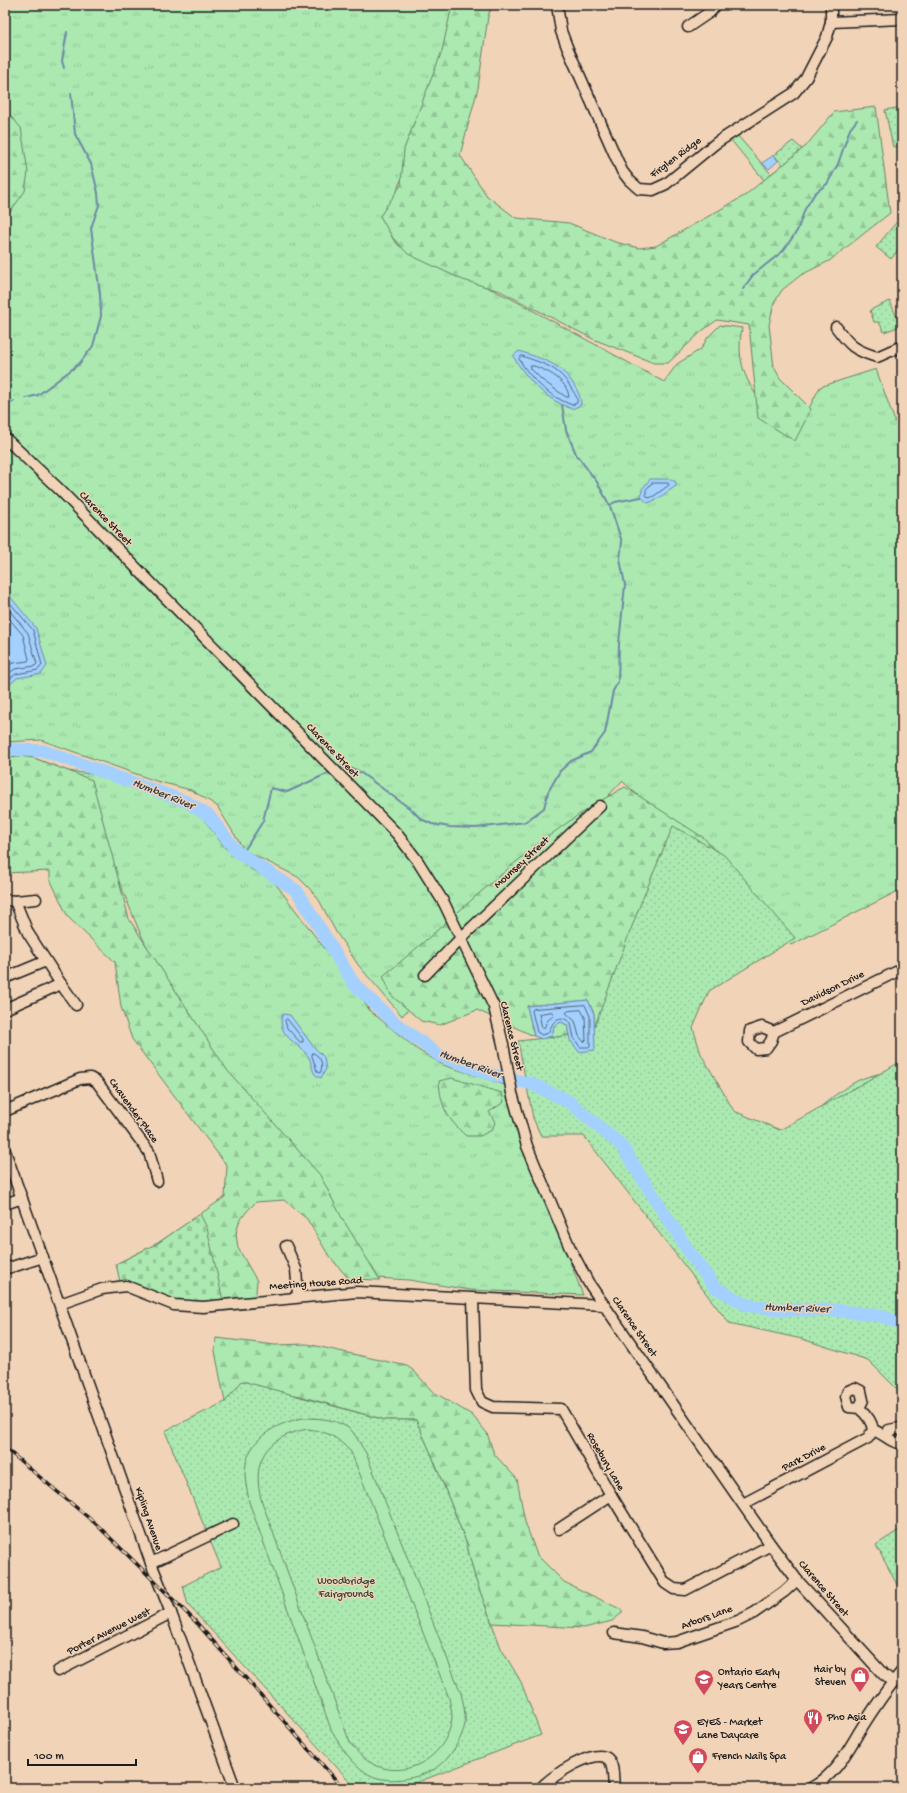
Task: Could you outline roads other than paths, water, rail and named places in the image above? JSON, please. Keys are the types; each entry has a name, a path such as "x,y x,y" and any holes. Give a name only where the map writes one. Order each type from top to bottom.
{"street":[{"name":"Firglen Ridge","path":"557,5 567,47 622,171 639,189 653,190 666,184 716,143 794,93 806,78 821,52 831,22 831,5"},
{"path":"688,27 710,12 716,5"},
{"path":"831,22 902,19"},
{"path":"836,327 848,342 859,352 877,357 902,346"},
{"name":"Clarence Street","path":"5,438 60,490 397,834 417,860 444,903 494,1007 512,1093 527,1146 565,1237 588,1282 797,1580 883,1674 893,1682"},
{"name":"Mounsey Street","path":"425,975 461,938 600,806"},
{"path":"36,899 10,901 46,961 76,1005"},
{"path":"5,978 46,961"},
{"name":"Davidson Drive","path":"774,1032 902,969"},
{"path":"5,1010 61,984"},
{"name":"Chavender Place","path":"5,1111 80,1079 90,1078 97,1082 149,1152 157,1181"},
{"name":"Kipling Avenue","path":"5,1151 150,1563 171,1613 235,1788"},
{"path":"5,1204 22,1198"},
{"path":"286,1246 296,1269 298,1296"},
{"path":"5,1268 14,1267 43,1257"},
{"name":"Meeting House Road","path":"60,1304 102,1289 126,1286 174,1305 203,1306 298,1296 356,1292 604,1305"},
{"name":"Rosebury Lane","path":"473,1299 476,1390 482,1402 493,1407 561,1409 611,1495 665,1583 674,1589 685,1590 771,1545"},
{"path":"859,1408 866,1414 873,1430 882,1433 892,1442 899,1443 902,1440"},
{"path":"888,1437 889,1430 899,1428 902,1431"},
{"name":"Park Drive","path":"743,1504 868,1438 873,1430"},
{"path":"559,1529 611,1495"},
{"path":"150,1563 233,1524"},
{"name":"Arbors Lane","path":"614,1633 642,1637 663,1643 677,1642 738,1621 754,1613 784,1592 797,1580"},
{"name":"Porter Avenue West","path":"58,1671 171,1613"},
{"path":"811,1788 823,1781 836,1768 893,1682 902,1671"},
{"path":"541,1788 548,1780 568,1766 591,1757 602,1756 609,1760 611,1764 614,1788"}],"water":[{"path":"774,155 778,161 769,169 762,163"},
{"path":"519,351 550,363 563,372 578,392 581,405 572,409 553,400 538,388 524,373 513,356"},
{"path":"650,479 670,479 676,482 676,486 656,500 648,503 641,497 642,489"},
{"path":"5,593 8,594 36,628 47,666 41,674 17,678 8,686 5,686"},
{"path":"588,1000 594,1014 595,1050 579,1052 570,1040 567,1025 561,1022 554,1026 552,1036 542,1039 534,1036 527,1006"},
{"path":"283,1014 290,1015 313,1046 324,1057 326,1069 321,1078 315,1075 306,1054 285,1034 281,1024"}],"waterway":[{"path":"64,68 62,61 67,32"},
{"path":"26,398 38,395 79,364 93,346 101,316 100,294 91,228 99,205 98,193 91,164 75,134 71,93"},
{"path":"743,289 753,275 783,251 797,231 805,209 815,193 827,184 838,164 850,129 857,120"},
{"path":"5,407 14,401"},
{"path":"339,769 344,767 357,770 412,810 421,819 432,824 450,827 476,828 525,822 544,808 548,792 560,771 571,761 591,752 605,733 613,691 618,682 619,643 625,585 620,559 622,542 610,506 597,482 576,454 566,430 562,405"},
{"path":"610,505 615,502 641,497"},
{"name":"Humber River","path":"5,749 44,751 187,802 209,816 236,851 297,891 354,984 395,1023 440,1056 489,1074 532,1084 568,1101 621,1145 691,1255 715,1287 746,1305 781,1310 834,1310 882,1316 902,1324"},
{"path":"242,854 263,821 271,788 287,792 331,772"}],"railway":[{"path":"5,1448 96,1524 196,1622 343,1788"}],"place":[{"name":"Hair by Steven","path":"860,1693"},
{"name":"Ontario Early Years Centre","path":"704,1696"},
{"name":"Pho Asia","path":"813,1735"},
{"name":"EYES - Market Lane Daycare","path":"683,1746"},
{"name":"French Nails Spa","path":"698,1774"}],"park label":[{"name":"Woodbridge Fairgrounds","path":"346,1588"}]}
